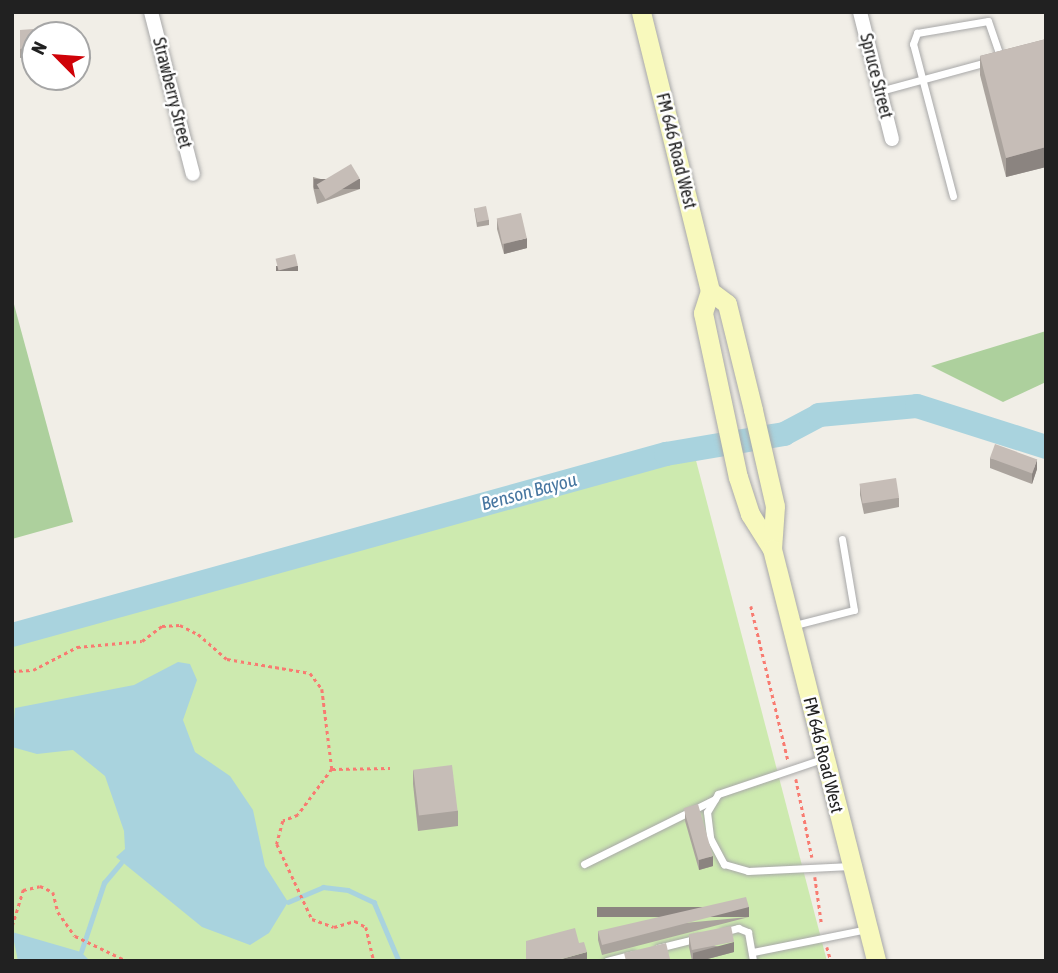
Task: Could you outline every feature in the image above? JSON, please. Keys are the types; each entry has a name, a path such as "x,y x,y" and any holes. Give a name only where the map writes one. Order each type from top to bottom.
{"main road":[{"name":"FM 646 Road West","path":"641,12 710,291 703,313 738,477 750,514 772,549"},
{"name":"FM 646 Road West","path":"710,291 727,303 775,506 772,549 876,961"}],"street":[{"name":"Strawberry Street","path":"151,12 193,174"},
{"name":"Spruce Street","path":"860,12 892,139"}],"lane":[{"path":"880,92 924,79 1005,57 988,21 916,33 913,44 924,79 953,196"},
{"path":"791,626 855,610 842,539"},
{"path":"823,758 718,794 707,812 710,838 724,864 748,871 851,866"},
{"path":"584,864 716,799"},
{"path":"607,961 738,928 748,932 753,957 868,928"}],"path":[{"path":"751,606 791,771 801,789 815,866 814,887 822,926"},
{"path":"12,671 33,670 78,648 142,641 162,626 180,625 198,634 227,659 310,673 322,689 332,769 298,815 279,827 277,844 312,919 334,927 355,921 366,927 374,961"},
{"path":"332,769 390,768"},
{"path":"12,926 23,890 40,886 53,892 58,912 75,936 95,950 127,961"},
{"path":"827,947 831,961"}],"green space":[{"path":"12,297 73,522 12,539"},
{"path":"1046,331 1046,382 1003,402 931,366"},
{"path":"693,449 827,961 12,961 12,636"}],"water":[{"path":"178,662 190,664 197,680 183,720 195,752 230,776 253,810 265,866 288,902 269,933 250,945 202,927 116,857 125,849 124,831 105,776 73,750 37,754 12,747 15,708 134,685"},
{"path":"12,932 81,952 90,961 18,961"}],"building":[{"path":"1046,39 1046,147 1006,158 980,56"},
{"path":"351,164 360,179 325,199 317,185"},
{"path":"486,206 489,220 477,222 474,208"},
{"path":"521,213 527,238 502,244 497,219"},
{"path":"295,254 298,266 278,270 276,259"},
{"path":"995,444 1037,459 1032,473 990,458"},
{"path":"896,478 899,498 863,504 859,484"},
{"path":"452,765 458,811 419,815 413,770"},
{"path":"698,804 713,856 698,860 684,808"},
{"path":"746,897 749,907 602,945 598,931"},
{"path":"731,926 734,942 692,950 689,934"},
{"path":"575,928 579,943 584,942 587,952 554,961 526,961 526,941"},
{"path":"666,943 670,959 626,961 624,953"}],"waterway":[{"name":"Benson Bayou","path":"12,635 666,454 784,434 819,415 917,406 1046,447"},
{"path":"81,952 104,883 121,863"},
{"path":"288,902 323,887 348,890 374,902 399,961"}]}
